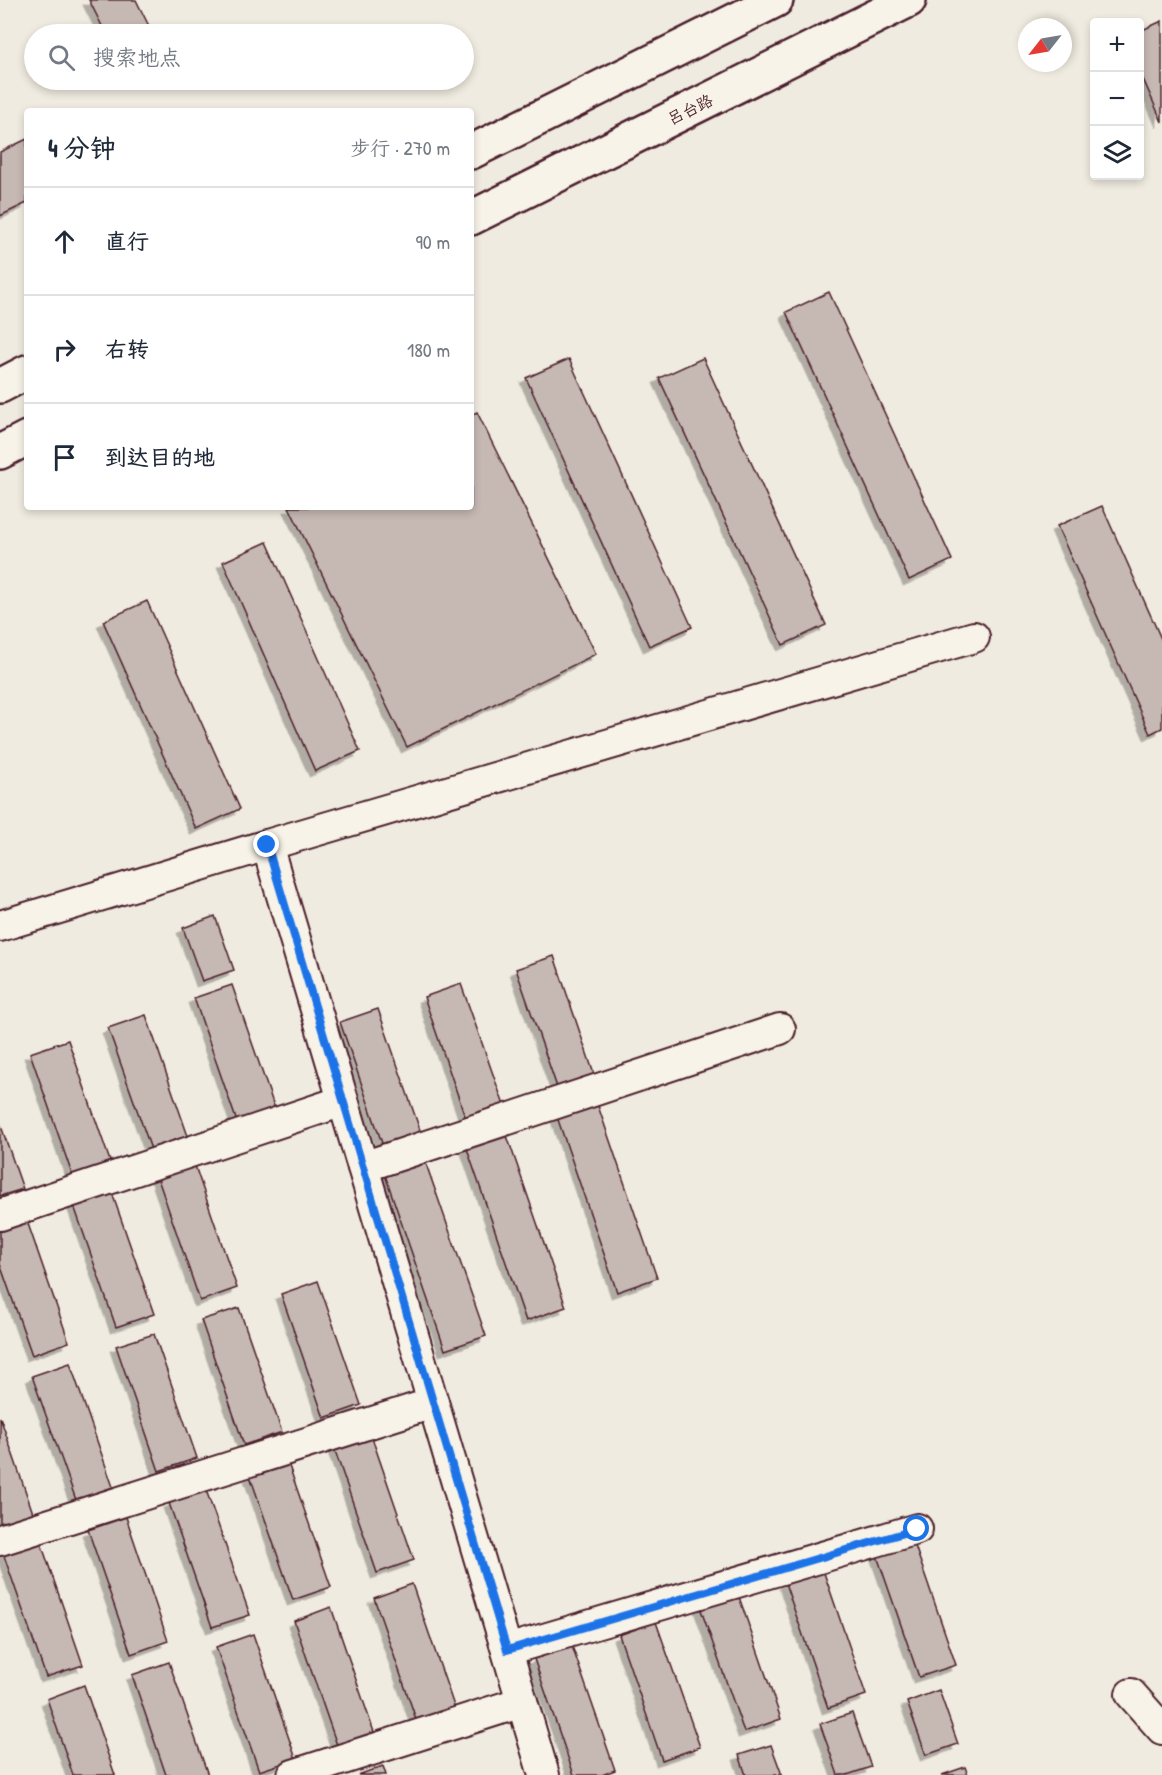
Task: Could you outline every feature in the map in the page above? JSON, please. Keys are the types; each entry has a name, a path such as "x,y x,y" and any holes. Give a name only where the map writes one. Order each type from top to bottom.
{"main road":[{"path":"474,151 776,0"},
{"name":"吕台路","path":"474,217 909,0"},
{"path":"0,386 24,374"},
{"path":"0,452 24,440"}],"street":[{"path":"0,926 267,845 974,638"},
{"path":"267,845 544,1775"},
{"path":"363,1167 780,1029"},
{"path":"0,1215 343,1101"},
{"path":"0,1540 433,1403"},
{"path":"507,1650 917,1529"},
{"path":"1131,1694 1162,1729"},
{"path":"294,1775 522,1702"}],"building":[{"path":"89,0 136,0 148,24 101,24"},
{"path":"1162,21 1162,122 1144,81 1144,29"},
{"path":"24,140 24,204 0,216 0,152"},
{"path":"829,292 952,560 909,580 786,312"},
{"path":"703,358 826,625 783,645 659,378"},
{"path":"569,359 692,627 649,646 526,378"},
{"path":"477,412 596,654 407,747 290,510 474,510 474,414"},
{"path":"1102,506 1162,641 1162,728 1150,734 1057,526"},
{"path":"267,542 360,751 315,771 223,562"},
{"path":"147,601 240,809 196,829 103,621"},
{"path":"215,916 234,970 202,981 183,928"},
{"path":"554,956 596,1080 559,1093 516,969"},
{"path":"461,984 505,1108 467,1122 424,997"},
{"path":"232,985 275,1109 237,1122 194,998"},
{"path":"378,1009 421,1133 383,1146 340,1022"},
{"path":"146,1015 189,1139 152,1152 108,1028"},
{"path":"68,1040 111,1164 73,1177 30,1053"},
{"path":"596,1100 657,1278 617,1292 556,1114"},
{"path":"0,1123 23,1189 0,1196"},
{"path":"505,1130 566,1307 526,1321 465,1143"},
{"path":"424,1158 486,1336 445,1350 384,1172"},
{"path":"194,1163 237,1288 200,1301 157,1176"},
{"path":"111,1190 154,1314 116,1327 73,1203"},
{"path":"26,1218 69,1342 32,1355 0,1264 0,1227"},
{"path":"318,1281 361,1405 324,1418 281,1294"},
{"path":"239,1308 282,1432 244,1445 201,1320"},
{"path":"154,1334 197,1458 159,1471 116,1346"},
{"path":"70,1363 113,1487 76,1500 32,1376"},
{"path":"0,1417 33,1513 0,1525"},
{"path":"371,1435 414,1560 377,1573 334,1448"},
{"path":"288,1463 331,1587 293,1600 250,1476"},
{"path":"206,1490 250,1615 212,1627 169,1503"},
{"path":"126,1517 168,1641 131,1654 88,1530"},
{"path":"40,1540 83,1665 46,1677 3,1553"},
{"path":"913,1540 956,1665 919,1677 876,1553"},
{"path":"823,1570 866,1695 828,1708 785,1583"},
{"path":"412,1584 455,1709 417,1722 374,1598"},
{"path":"738,1594 781,1719 744,1732 700,1607"},
{"path":"331,1607 374,1732 337,1745 294,1621"},
{"path":"656,1622 700,1747 662,1760 619,1635"},
{"path":"253,1634 296,1759 259,1771 216,1647"},
{"path":"572,1646 615,1770 602,1775 574,1775 534,1659"},
{"path":"169,1662 208,1775 166,1775 132,1675"},
{"path":"84,1685 115,1775 73,1775 47,1699"},
{"path":"939,1690 958,1744 926,1755 907,1702"},
{"path":"852,1713 871,1767 847,1775 838,1775 820,1724"},
{"path":"771,1745 782,1775 746,1775 739,1755"},
{"path":"383,1766 386,1775 358,1775"},
{"path":"965,1767 968,1775 942,1775"}],"route":[{"path":"267,845 507,1650 917,1529"}]}
